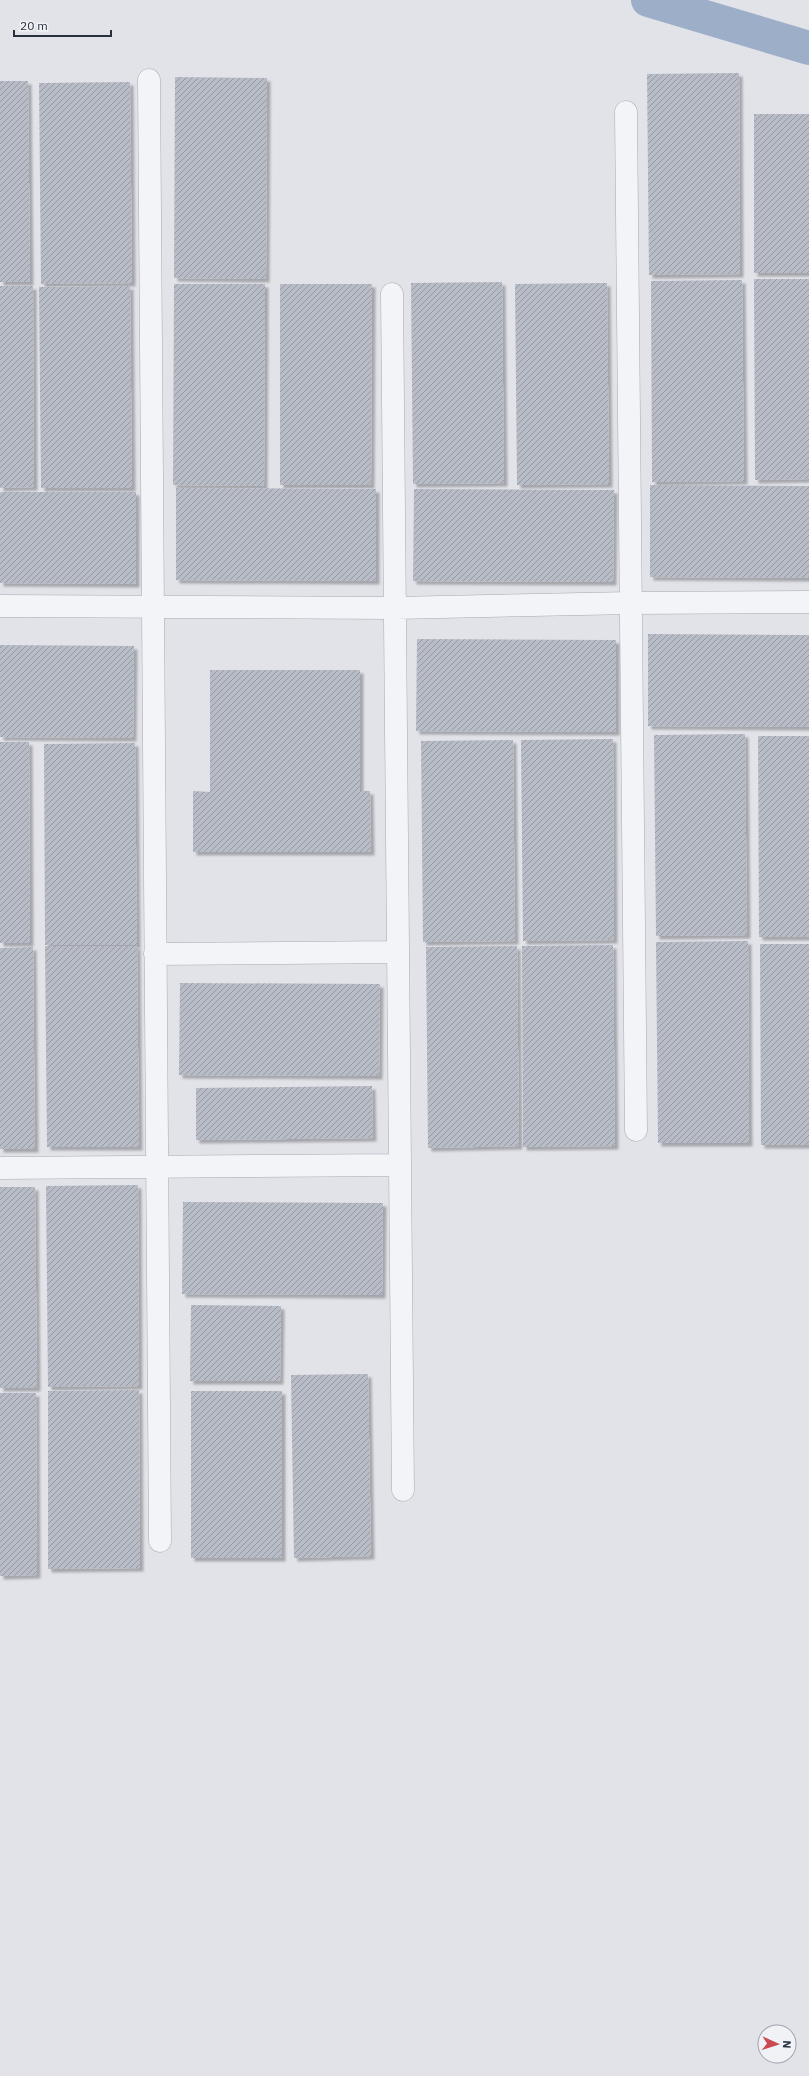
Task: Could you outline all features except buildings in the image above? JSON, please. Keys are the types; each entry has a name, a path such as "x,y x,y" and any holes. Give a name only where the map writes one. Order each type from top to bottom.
{"street":[{"path":"149,80 160,1541"},
{"path":"626,112 636,1130"},
{"path":"392,294 403,1490"},
{"path":"0,606 395,608 631,603 809,602"},
{"path":"155,954 398,952"},
{"path":"0,1168 400,1165"}],"waterway":[{"path":"648,0 809,48"}]}
